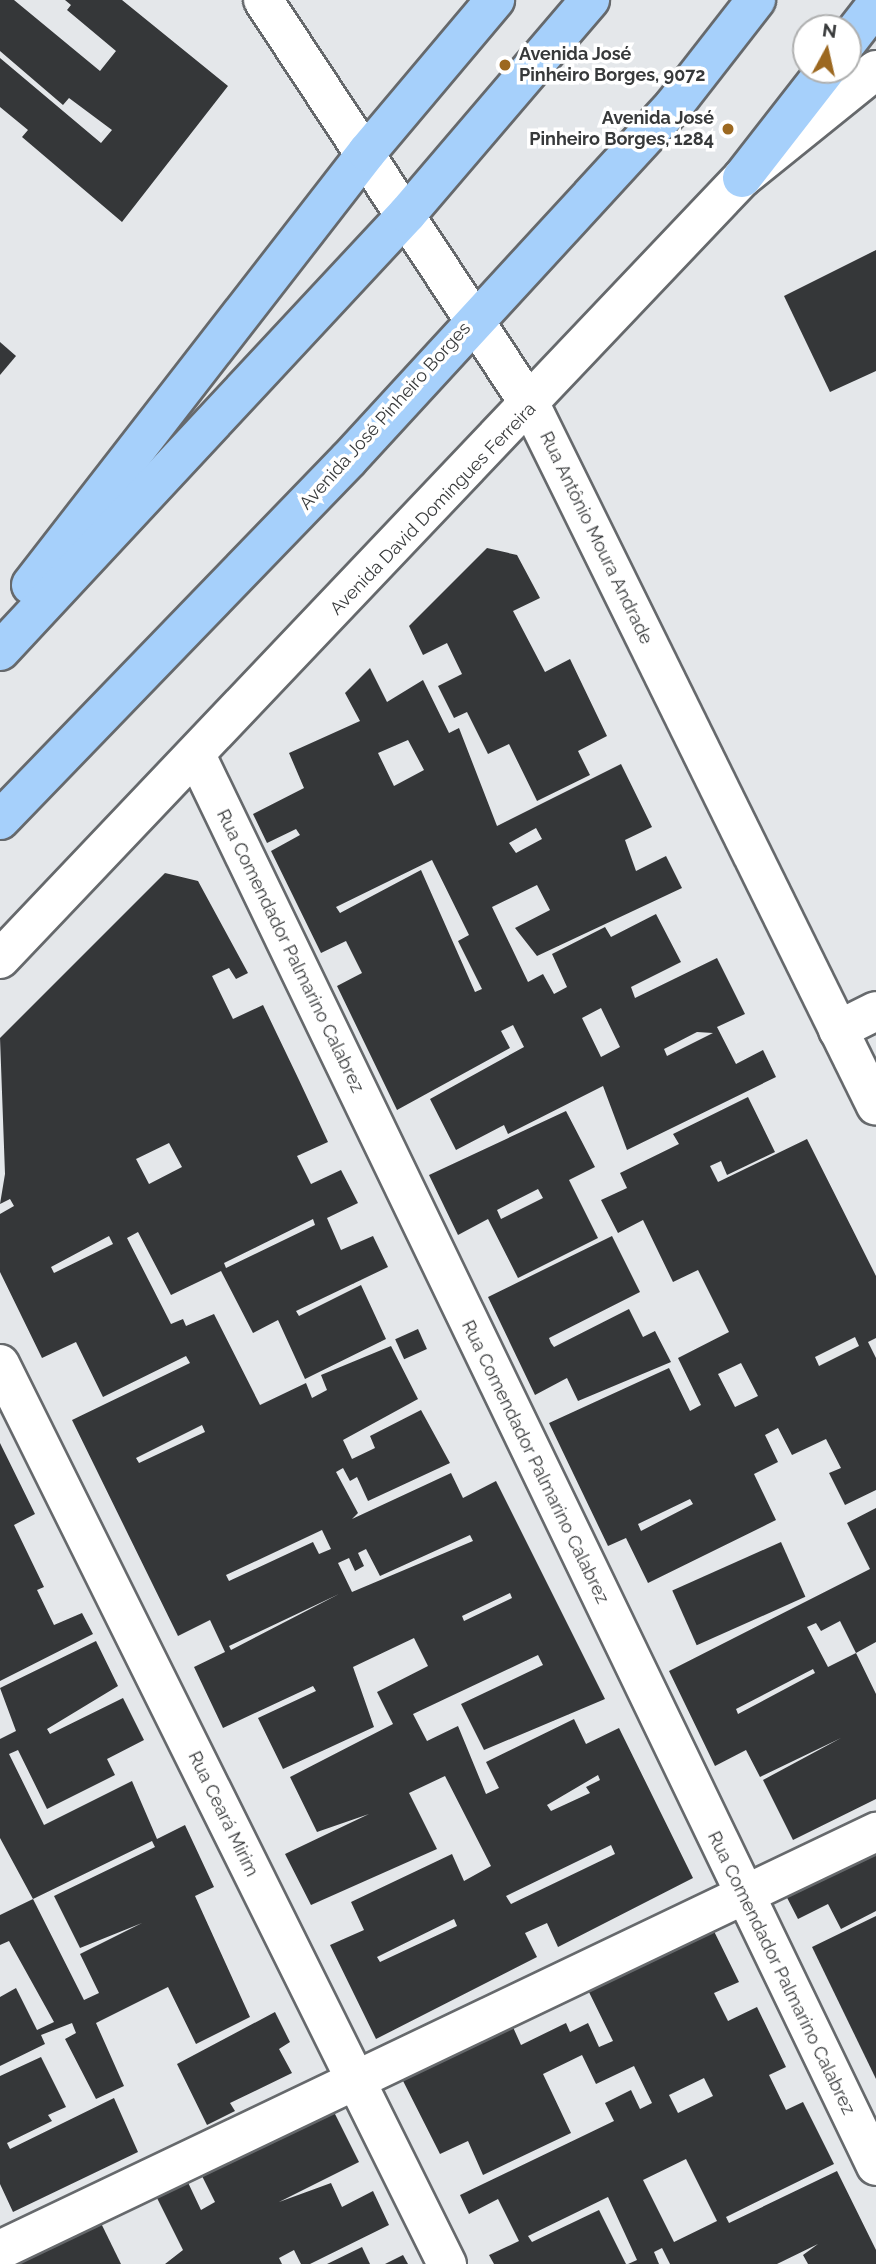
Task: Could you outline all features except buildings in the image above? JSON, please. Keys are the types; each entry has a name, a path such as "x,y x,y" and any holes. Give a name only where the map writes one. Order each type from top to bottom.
{"main road":[{"path":"0,625 367,152 495,0"},
{"path":"0,651 407,214 590,0"},
{"name":"Avenida José Pinheiro Borges","path":"0,820 675,104 756,0"},
{"path":"862,23 876,5"},
{"path":"742,178 815,84"}],"street":[{"name":"Rua Antônio Moura Andrade","path":"263,0 367,152 531,406 876,1106"},
{"name":"Avenida David Domingues Ferreira","path":"0,959 197,757 531,406 742,178 876,70"},
{"name":"Rua Comendador Palmarino Calabrez","path":"197,757 743,1896 876,2166"},
{"path":"838,1030 876,1011"},
{"name":"Rua Ceará Mirim","path":"0,1364 447,2264"},
{"path":"0,2250 876,1832"}],"place":[{"name":"Avenida José Pinheiro Borges, 9072","path":"505,65"},
{"name":"Avenida José Pinheiro Borges, 1284","path":"728,129"}]}
